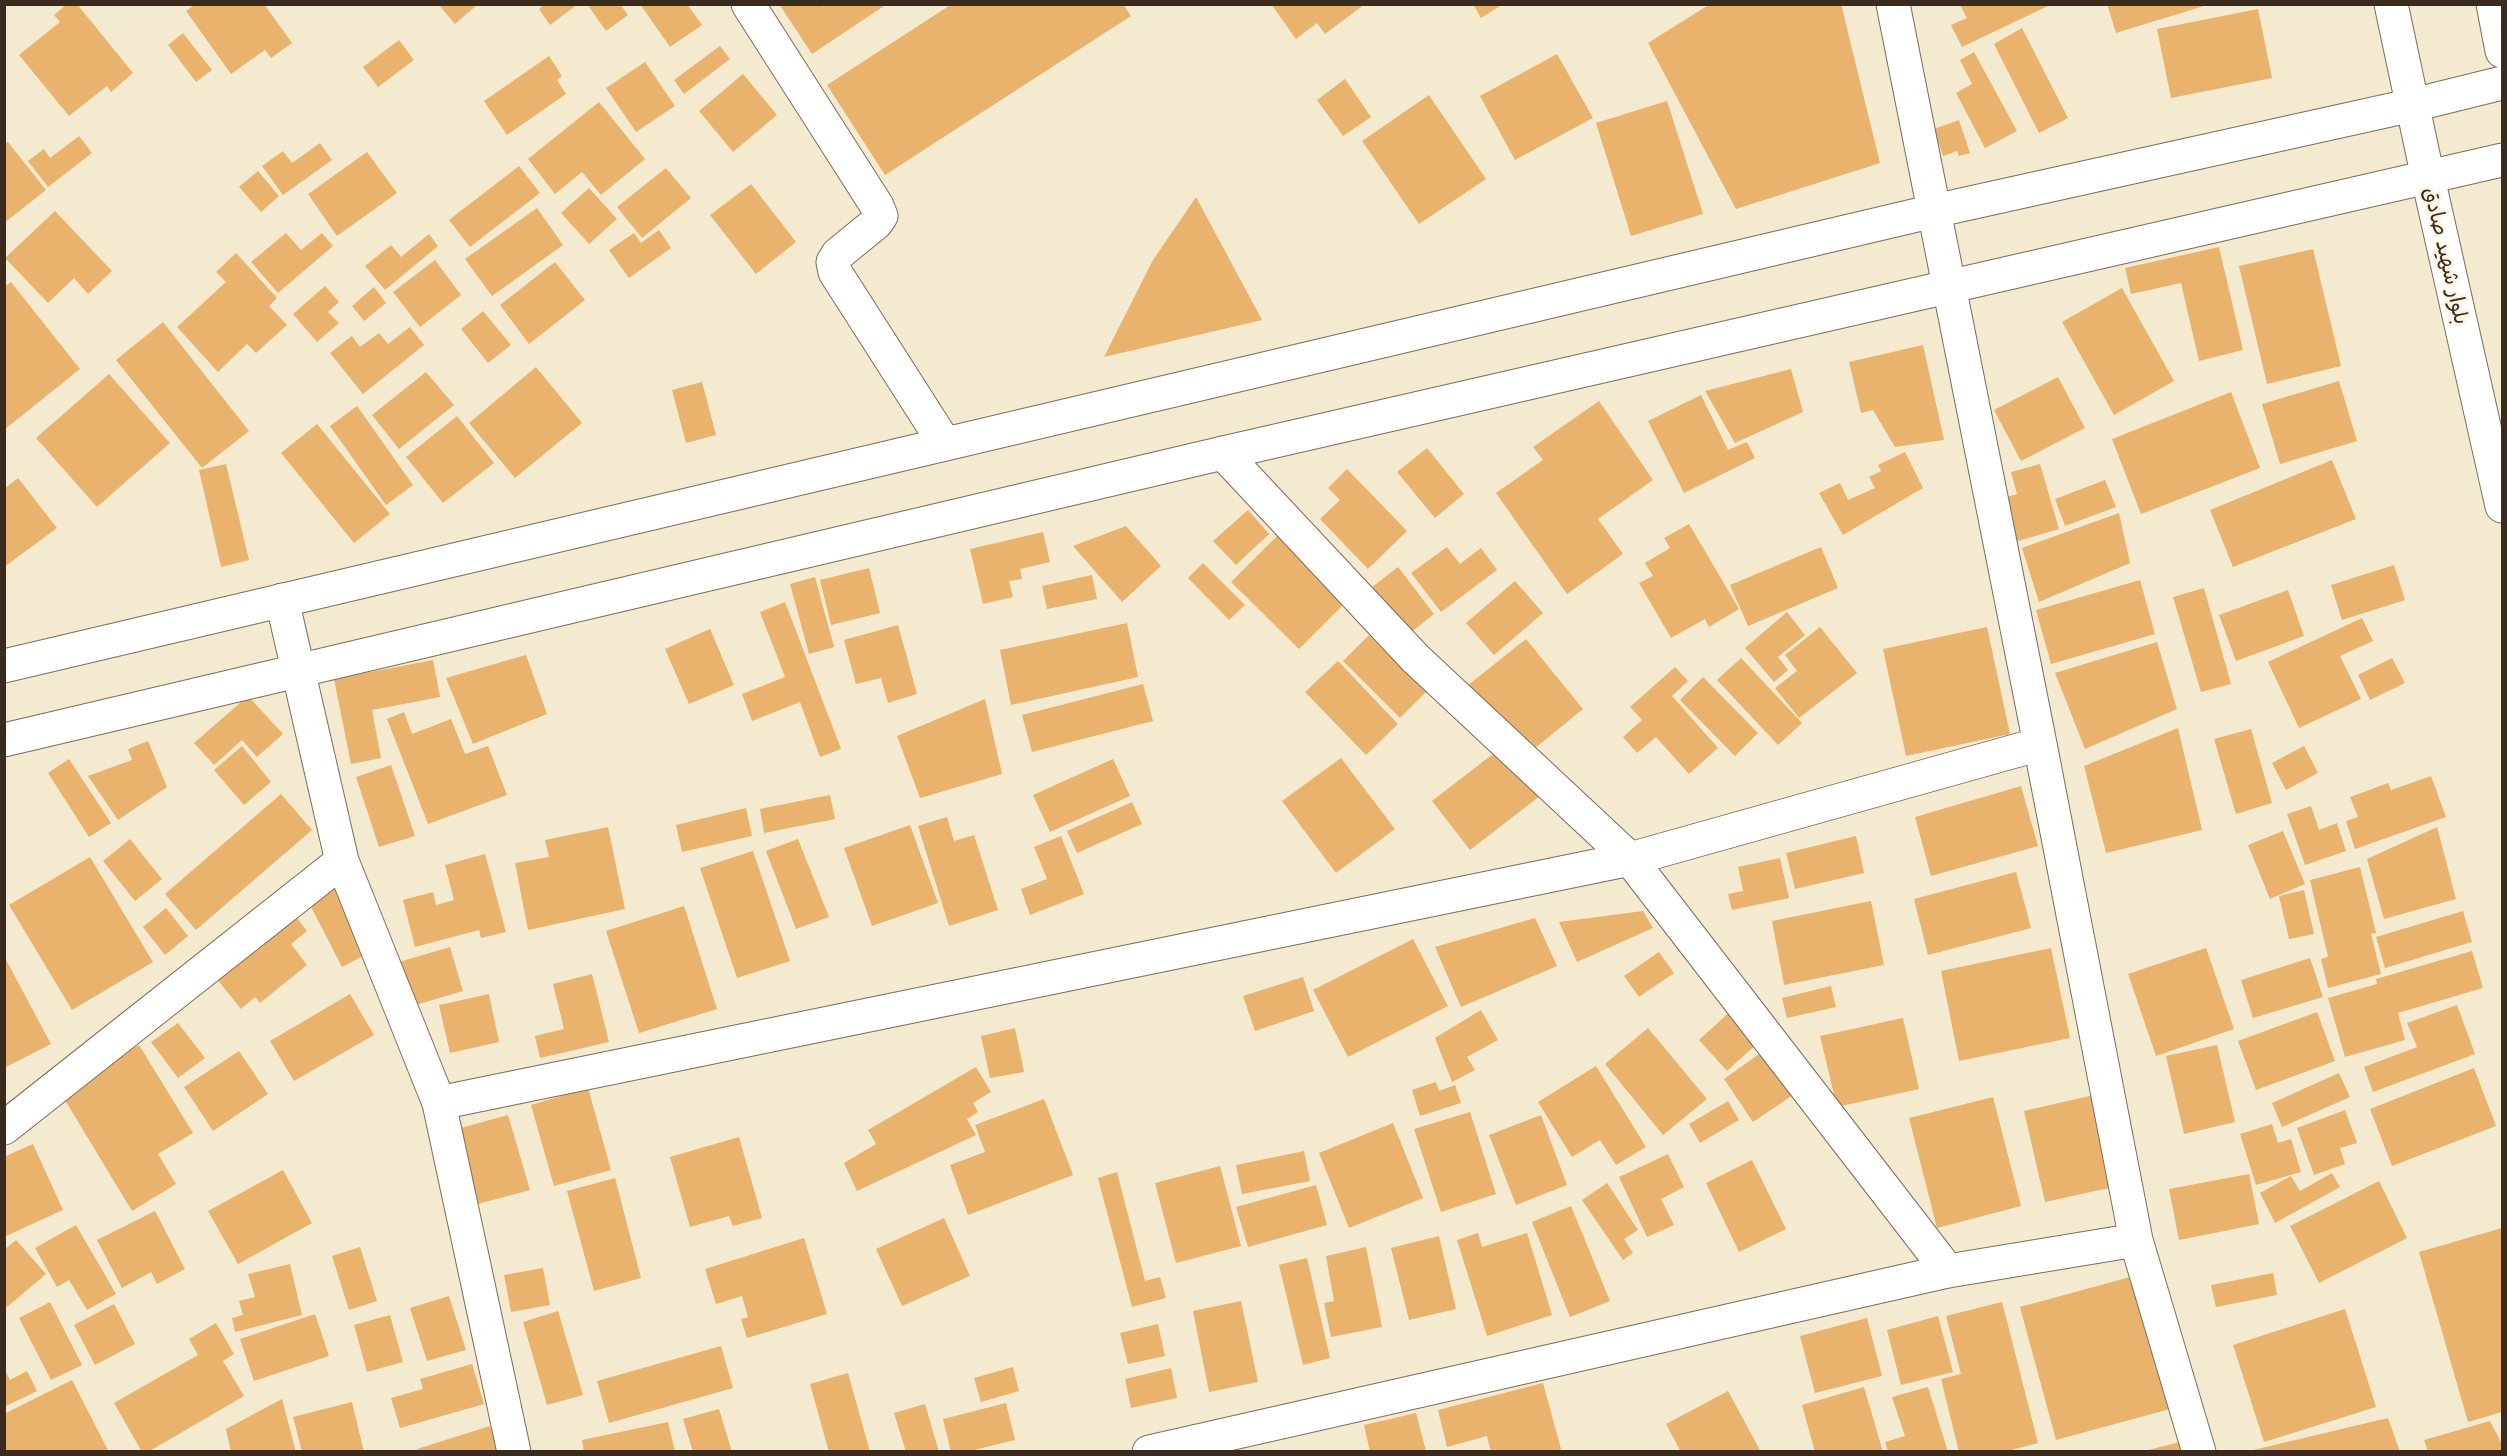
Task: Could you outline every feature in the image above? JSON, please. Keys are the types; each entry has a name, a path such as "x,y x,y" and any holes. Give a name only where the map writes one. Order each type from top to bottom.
{"street":[{"path":"748,4 878,206 881,216 876,223 838,254 832,262 835,272 945,444"},
{"path":"1893,4 2136,1240 2199,1452"},
{"name":"بلوار شهید صادق","path":"2391,4 2502,506"},
{"path":"2493,4 2502,51"},
{"path":"4,666 1934,211 2414,105 2502,83"},
{"path":"4,740 1223,453 2502,160"},
{"path":"1223,453 1415,658 1630,859 1948,1271"},
{"path":"282,600 342,861 439,1103 513,1452"},
{"path":"439,1103 1630,859 2040,744"},
{"path":"4,1128 342,861"},
{"path":"1149,1452 1948,1271 2136,1240"}],"building":[{"path":"67,4 77,4 133,73 111,92 107,86 69,116 19,55 60,22 54,15"},
{"path":"196,4 264,4 292,43 271,58 265,50 231,74 186,11"},
{"path":"438,4 478,4 455,24"},
{"path":"544,4 578,4 550,25 539,9"},
{"path":"587,4 620,4 628,15 606,31"},
{"path":"640,4 687,4 702,25 670,47"},
{"path":"779,4 822,4 823,7 826,4 887,4 812,54"},
{"path":"952,4 1123,4 1131,16 885,175 827,85"},
{"path":"1271,4 1365,4 1325,34 1317,23 1296,39"},
{"path":"1473,4 1503,4 1481,18"},
{"path":"1710,4 1841,4 1880,163 1736,209 1648,43"},
{"path":"2107,4 2207,4 2207,5 2116,33"},
{"path":"1960,5 2050,5 1962,47 1951,25 1967,18"},
{"path":"2258,9 2272,78 2171,98 2157,29"},
{"path":"2022,28 2068,118 2039,133 1994,44"},
{"path":"183,33 212,70 196,82 168,45"},
{"path":"399,40 414,60 378,87 363,67"},
{"path":"720,46 730,59 684,94 674,80"},
{"path":"1974,52 2017,131 1985,148 1956,93 1972,84 1960,60"},
{"path":"1557,54 1593,118 1515,160 1480,96"},
{"path":"549,56 562,76 557,80 566,94 507,135 484,101"},
{"path":"645,62 675,106 636,132 606,88"},
{"path":"743,74 777,115 733,152 699,111"},
{"path":"1345,79 1371,117 1343,136 1317,100"},
{"path":"1429,95 1486,179 1419,224 1362,141"},
{"path":"1667,101 1703,214 1631,236 1596,123"},
{"path":"599,102 645,159 601,195 582,172 555,194 528,159"},
{"path":"1959,120 1970,153 1959,156 1957,151 1943,156 1934,129"},
{"path":"79,136 92,153 48,187 28,161 44,149 50,158"},
{"path":"8,142 46,190 4,223 4,144"},
{"path":"320,143 332,160 283,195 262,166 283,151 292,163"},
{"path":"367,152 397,193 337,236 308,194"},
{"path":"519,166 540,193 470,247 449,220"},
{"path":"666,168 691,198 642,238 617,207"},
{"path":"258,171 279,196 261,212 239,187"},
{"path":"751,184 796,242 756,274 710,215"},
{"path":"589,188 617,219 589,244 561,213"},
{"path":"1196,197 1262,320 1104,357 1153,260"},
{"path":"537,208 563,245 492,296 465,259"},
{"path":"55,211 112,271 88,294 74,278 48,303 5,258"},
{"path":"659,230 671,248 629,278 609,250 634,233 641,243"},
{"path":"286,233 301,250 322,233 333,246 278,293 251,262"},
{"path":"429,234 438,246 385,290 365,266 391,245 401,257"},
{"path":"2219,247 2243,350 2199,361 2181,283 2131,294 2125,268"},
{"path":"2313,249 2341,366 2267,384 2239,266"},
{"path":"236,253 277,298 269,306 287,325 256,353 247,344 218,372 177,327 226,282 216,272"},
{"path":"435,260 461,295 420,327 393,292"},
{"path":"555,262 585,300 529,344 500,305"},
{"path":"11,282 80,369 4,430 4,287"},
{"path":"325,286 339,302 328,312 339,323 317,342 293,314"},
{"path":"374,287 386,303 364,321 352,306"},
{"path":"2122,288 2174,381 2114,415 2062,322"},
{"path":"483,311 511,345 488,363 461,329"},
{"path":"163,322 249,431 202,468 116,360"},
{"path":"410,327 424,345 363,394 330,353 352,336 360,347 379,333 388,344"},
{"path":"1923,345 1944,440 1895,447 1873,410 1861,413 1849,362"},
{"path":"536,367 582,423 515,478 469,423"},
{"path":"1791,369 1803,412 1735,443 1705,391"},
{"path":"426,372 454,405 399,449 372,415"},
{"path":"109,374 170,443 97,507 36,438"},
{"path":"2058,377 2085,428 2021,461 1994,410"},
{"path":"2339,381 2357,441 2280,464 2262,404"},
{"path":"702,382 716,435 686,443 672,390"},
{"path":"2231,392 2260,468 2141,514 2112,439"},
{"path":"1701,395 1728,450 1747,442 1755,458 1684,493 1648,421"},
{"path":"1599,401 1653,480 1598,519 1623,554 1567,594 1496,493 1543,460 1533,447"},
{"path":"357,406 413,485 386,505 330,426"},
{"path":"457,416 494,463 443,503 406,457"},
{"path":"317,424 390,514 354,543 281,453"},
{"path":"1427,448 1464,494 1435,518 1397,472"},
{"path":"1905,452 1923,488 1843,535 1819,493 1840,483 1848,500 1875,488 1869,477 1881,471 1878,465"},
{"path":"2332,460 2356,519 2233,567 2210,510"},
{"path":"226,464 249,560 221,567 199,470"},
{"path":"2040,464 2059,529 2008,544 1995,500 2017,494 2011,472"},
{"path":"1347,469 1407,531 1368,569 1320,519 1340,500 1328,488"},
{"path":"18,478 57,528 4,567 4,489"},
{"path":"2105,480 2116,507 2065,526 2055,499"},
{"path":"1248,510 1269,534 1236,565 1213,541"},
{"path":"2119,513 2130,563 2039,602 2022,548"},
{"path":"1689,524 1739,609 1709,627 1705,619 1671,638 1639,583 1653,576 1645,563 1670,548 1664,538"},
{"path":"1126,526 1161,566 1122,602 1073,546"},
{"path":"1043,532 1050,562 1020,569 1022,579 1009,581 1013,597 983,604 970,549"},
{"path":"1280,533 1348,600 1299,649 1231,582"},
{"path":"1447,547 1460,564 1481,548 1497,570 1441,612 1411,573"},
{"path":"1821,547 1838,588 1748,626 1730,585"},
{"path":"1203,563 1245,605 1229,620 1188,578"},
{"path":"2394,565 2405,600 2342,620 2331,585"},
{"path":"1398,567 1434,614 1404,638 1367,591"},
{"path":"869,568 880,613 831,625 820,580"},
{"path":"1092,575 1097,599 1047,609 1042,586"},
{"path":"815,577 834,647 809,654 790,584"},
{"path":"2140,580 2155,634 2051,664 2036,610"},
{"path":"1515,581 1543,613 1494,655 1466,623"},
{"path":"2204,588 2231,684 2201,692 2173,597"},
{"path":"2288,590 2304,636 2236,661 2219,615"},
{"path":"785,602 841,749 820,757 800,702 752,721 742,694 785,677 760,612"},
{"path":"1787,612 1805,635 1778,657 1788,670 1774,682 1745,648"},
{"path":"2362,618 2373,641 2340,656 2361,699 2299,728 2268,662"},
{"path":"1127,623 1138,677 1011,705 1000,650"},
{"path":"898,625 917,694 888,703 881,678 856,684 844,640"},
{"path":"1820,627 1857,673 1799,718 1775,688 1797,671 1785,655"},
{"path":"1987,627 2010,734 1906,756 1883,649"},
{"path":"710,629 734,685 689,704 665,649"},
{"path":"1369,635 1426,692 1400,718 1343,661"},
{"path":"1526,639 1583,709 1524,757 1467,686"},
{"path":"2157,642 2177,709 2085,749 2055,673"},
{"path":"526,655 547,714 473,744 446,678"},
{"path":"1741,658 1802,723 1778,745 1717,680"},
{"path":"2392,658 2405,683 2370,700 2358,675"},
{"path":"433,660 440,697 372,710 381,758 351,764 334,679"},
{"path":"1338,661 1398,724 1366,755 1305,692"},
{"path":"1675,667 1688,681 1672,696 1718,748 1689,774 1656,737 1637,753 1623,737 1642,720 1630,707"},
{"path":"1703,677 1758,733 1735,756 1680,700"},
{"path":"1143,684 1153,721 1032,752 1022,715"},
{"path":"248,696 283,734 257,757 242,740 214,765 194,743"},
{"path":"985,699 1002,774 920,798 897,736"},
{"path":"404,712 412,734 451,719 465,754 488,746 507,795 428,824 387,719"},
{"path":"2178,728 2202,830 2106,853 2084,766"},
{"path":"2251,729 2272,803 2236,814 2214,739"},
{"path":"148,741 167,787 118,820 88,776 132,760 128,749"},
{"path":"242,746 271,782 244,805 214,770"},
{"path":"2304,746 2318,773 2286,790 2272,763"},
{"path":"1502,747 1540,796 1470,850 1432,801"},
{"path":"1341,758 1395,829 1336,873 1282,801"},
{"path":"69,759 111,823 89,837 48,773"},
{"path":"1113,759 1130,796 1050,832 1033,795"},
{"path":"391,765 415,836 379,847 356,777"},
{"path":"2431,776 2446,817 2355,849 2346,821 2358,817 2350,797 2388,783 2391,790"},
{"path":"2021,786 2038,846 1931,876 1915,817"},
{"path":"281,794 312,830 196,930 165,894"},
{"path":"830,795 835,819 764,833 760,809"},
{"path":"1132,802 1142,824 1077,853 1067,831"},
{"path":"2311,806 2319,830 2337,823 2346,851 2305,865 2287,814"},
{"path":"746,808 752,836 682,852 676,825"},
{"path":"947,817 954,841 974,835 998,910 949,926 918,826"},
{"path":"910,825 938,903 872,926 844,848"},
{"path":"608,827 625,909 528,930 515,863 549,857 545,840"},
{"path":"2437,827 2456,899 2384,919 2367,859"},
{"path":"2283,831 2305,884 2270,899 2248,845"},
{"path":"1061,836 1084,894 1030,915 1021,889 1047,879 1034,847"},
{"path":"1856,836 1864,873 1795,889 1786,853"},
{"path":"130,839 162,879 135,901 103,861"},
{"path":"798,839 829,917 796,929 766,851"},
{"path":"753,851 790,961 737,978 700,868"},
{"path":"485,854 506,932 481,938 479,930 415,947 403,900 433,892 436,905 454,900 445,865"},
{"path":"90,857 153,962 72,1010 9,905"},
{"path":"1780,858 1789,898 1732,910 1728,894 1743,891 1738,867"},
{"path":"2360,867 2376,933 2371,934 2381,974 2328,988 2321,959 2328,957 2310,880"},
{"path":"2016,872 2031,928 1928,955 1914,899"},
{"path":"334,888 367,954 342,967 308,901"},
{"path":"2304,890 2314,934 2289,939 2279,896"},
{"path":"1871,901 1884,965 1784,985 1772,921"},
{"path":"684,906 717,1009 639,1033 606,931"},
{"path":"166,908 188,936 165,955 143,927"},
{"path":"1643,911 1653,928 1577,962 1559,922"},
{"path":"2463,911 2472,942 2385,968 2376,937"},
{"path":"294,914 307,931 291,944 307,965 260,1003 255,997 241,1009 216,978"},
{"path":"1535,918 1557,966 1461,1007 1435,947"},
{"path":"1413,939 1448,1006 1348,1057 1313,990"},
{"path":"450,947 463,991 412,1006 399,962"},
{"path":"2051,948 2070,1038 1959,1061 1941,971"},
{"path":"2206,948 2234,1029 2156,1056 2128,974"},
{"path":"2472,951 2483,988 2398,1013 2405,1040 2345,1057 2328,998 2377,984 2376,979"},
{"path":"1659,952 1674,973 1639,997 1624,976"},
{"path":"4,956 51,1044 4,1068"},
{"path":"2310,958 2323,997 2253,1018 2241,980"},
{"path":"592,974 609,1042 540,1058 535,1036 564,1029 553,984"},
{"path":"1303,977 1314,1011 1255,1031 1243,996"},
{"path":"1831,986 1836,1007 1787,1018 1782,998"},
{"path":"350,994 374,1035 294,1081 270,1041"},
{"path":"489,994 499,1042 450,1053 439,1005"},
{"path":"2457,1005 2475,1054 2373,1092 2364,1067 2417,1047 2407,1023"},
{"path":"1733,1009 1761,1040 1727,1071 1699,1040"},
{"path":"1481,1010 1498,1040 1467,1057 1475,1070 1452,1082 1435,1038"},
{"path":"2317,1012 2335,1061 2256,1090 2238,1041"},
{"path":"1903,1018 1919,1089 1837,1107 1820,1036"},
{"path":"178,1023 205,1058 178,1078 151,1042"},
{"path":"1015,1028 1024,1072 990,1078 981,1036"},
{"path":"1648,1028 1707,1099 1663,1135 1605,1064"},
{"path":"139,1045 193,1133 158,1154 176,1184 132,1211 60,1092"},
{"path":"2217,1045 2235,1122 2184,1134 2166,1056"},
{"path":"1769,1047 1799,1091 1753,1122 1724,1079"},
{"path":"239,1051 268,1094 213,1131 184,1087"},
{"path":"1596,1066 1646,1147 1616,1165 1600,1140 1572,1157 1538,1102"},
{"path":"976,1067 991,1092 973,1103 978,1112 967,1119 976,1135 857,1191 844,1163 876,1144 868,1130"},
{"path":"2474,1068 2496,1126 2392,1166 2370,1109"},
{"path":"2339,1073 2350,1097 2282,1127 2272,1103"},
{"path":"1436,1082 1439,1091 1455,1085 1461,1103 1420,1116 1412,1090"},
{"path":"588,1088 611,1170 554,1186 531,1105"},
{"path":"2098,1094 2118,1186 2045,1202 2024,1111"},
{"path":"1993,1097 2021,1206 1937,1228 1909,1118"},
{"path":"1044,1099 1073,1175 968,1215 950,1165 985,1152 975,1125"},
{"path":"1728,1101 1739,1120 1700,1143 1689,1124"},
{"path":"2345,1110 2357,1143 2340,1148 2345,1164 2314,1175 2297,1128"},
{"path":"1470,1112 1496,1194 1441,1212 1414,1129"},
{"path":"508,1115 530,1190 478,1204 457,1129"},
{"path":"1541,1115 1567,1185 1516,1205 1489,1135"},
{"path":"1393,1123 1423,1198 1349,1228 1319,1153"},
{"path":"2272,1124 2278,1143 2291,1139 2301,1172 2256,1185 2240,1134"},
{"path":"739,1137 762,1218 733,1226 729,1216 690,1227 670,1157"},
{"path":"33,1144 63,1210 4,1237 4,1157"},
{"path":"1304,1151 1310,1181 1242,1194 1236,1165"},
{"path":"1668,1154 1684,1187 1661,1199 1674,1225 1647,1237 1619,1177"},
{"path":"1752,1160 1786,1229 1739,1252 1706,1183"},
{"path":"1220,1166 1241,1246 1176,1263 1155,1183"},
{"path":"283,1170 312,1223 238,1264 208,1211"},
{"path":"1117,1172 1145,1281 1160,1277 1166,1298 1132,1307 1098,1178"},
{"path":"2332,1173 2340,1187 2275,1223 2260,1193 2291,1176 2300,1191"},
{"path":"2249,1174 2259,1224 2179,1240 2169,1189"},
{"path":"615,1178 641,1278 594,1291 567,1191"},
{"path":"2379,1181 2407,1238 2319,1283 2290,1226"},
{"path":"1607,1183 1638,1230 1624,1239 1633,1253 1623,1260 1582,1200"},
{"path":"1316,1185 1327,1225 1248,1247 1236,1207"},
{"path":"1571,1206 1610,1301 1570,1317 1532,1222"},
{"path":"155,1211 185,1269 157,1284 151,1272 122,1288 97,1240"},
{"path":"944,1218 970,1276 902,1306 876,1249"},
{"path":"76,1225 116,1294 87,1310 69,1280 57,1287 35,1248"},
{"path":"2502,1228 2502,1412 2468,1422 2419,1252"},
{"path":"1478,1233 1482,1247 1527,1233 1552,1315 1487,1336 1457,1240"},
{"path":"1439,1236 1456,1309 1409,1320 1391,1248"},
{"path":"804,1238 827,1314 747,1338 741,1319 748,1317 742,1296 716,1304 705,1269"},
{"path":"16,1240 46,1274 7,1307 4,1304 4,1250"},
{"path":"360,1247 377,1301 349,1310 332,1256"},
{"path":"1366,1247 1382,1327 1331,1337 1324,1303 1334,1301 1326,1256"},
{"path":"1307,1258 1330,1358 1303,1365 1279,1265"},
{"path":"290,1264 302,1315 235,1332 232,1318 243,1315 239,1301 255,1297 248,1274"},
{"path":"543,1268 550,1305 511,1312 504,1275"},
{"path":"2273,1273 2277,1295 2216,1307 2211,1285"},
{"path":"2134,1276 2170,1409 2056,1440 2020,1307"},
{"path":"449,1296 466,1350 427,1361 410,1308"},
{"path":"1241,1301 1258,1382 1209,1392 1193,1311"},
{"path":"50,1302 82,1365 51,1380 19,1318"},
{"path":"2002,1302 2038,1443 2004,1452 1959,1452 1941,1379 1961,1374 1946,1316"},
{"path":"114,1304 135,1344 95,1365 74,1325"},
{"path":"2345,1309 2376,1407 2264,1442 2233,1345"},
{"path":"558,1311 583,1395 547,1405 523,1322"},
{"path":"315,1314 329,1356 254,1381 240,1339"},
{"path":"390,1315 403,1362 367,1372 354,1325"},
{"path":"1938,1316 1953,1372 1901,1385 1887,1330"},
{"path":"1867,1318 1882,1376 1815,1393 1800,1336"},
{"path":"216,1323 234,1354 223,1361 244,1396 148,1452 142,1452 114,1403 198,1355 189,1339"},
{"path":"1158,1324 1165,1356 1128,1364 1120,1333"},
{"path":"721,1346 733,1388 609,1423 597,1381"},
{"path":"472,1364 484,1404 400,1428 391,1398 423,1389 420,1379"},
{"path":"1013,1367 1019,1391 981,1402 974,1378"},
{"path":"4,1368 10,1380 27,1371 37,1391 4,1407"},
{"path":"1171,1368 1177,1398 1131,1408 1125,1379"},
{"path":"848,1373 870,1452 829,1452 810,1384"},
{"path":"72,1380 109,1452 4,1452 4,1414"},
{"path":"1543,1383 1561,1449 1553,1452 1491,1452 1487,1436 1447,1447 1438,1410"},
{"path":"1864,1387 1883,1452 1815,1452 1802,1405"},
{"path":"1928,1387 1948,1452 1888,1452 1885,1442 1905,1436 1892,1397"},
{"path":"1728,1391 1761,1452 1681,1452 1666,1424"},
{"path":"282,1399 296,1452 231,1452 226,1429"},
{"path":"352,1402 364,1452 302,1452 293,1417"},
{"path":"1006,1403 1015,1440 966,1452 951,1452 943,1419"},
{"path":"925,1404 939,1452 906,1452 894,1413"},
{"path":"719,1409 732,1452 693,1452 683,1419"},
{"path":"1416,1413 1426,1451 1370,1452 1364,1425"},
{"path":"2388,1418 2400,1452 2249,1452 2249,1451"},
{"path":"2490,1421 2502,1444 2502,1452 2428,1452 2424,1440"},
{"path":"668,1422 675,1452 584,1452 582,1440"},
{"path":"490,1426 499,1452 418,1452 417,1449"},
{"path":"2188,1440 2191,1452 2144,1452 2144,1451"}]}
